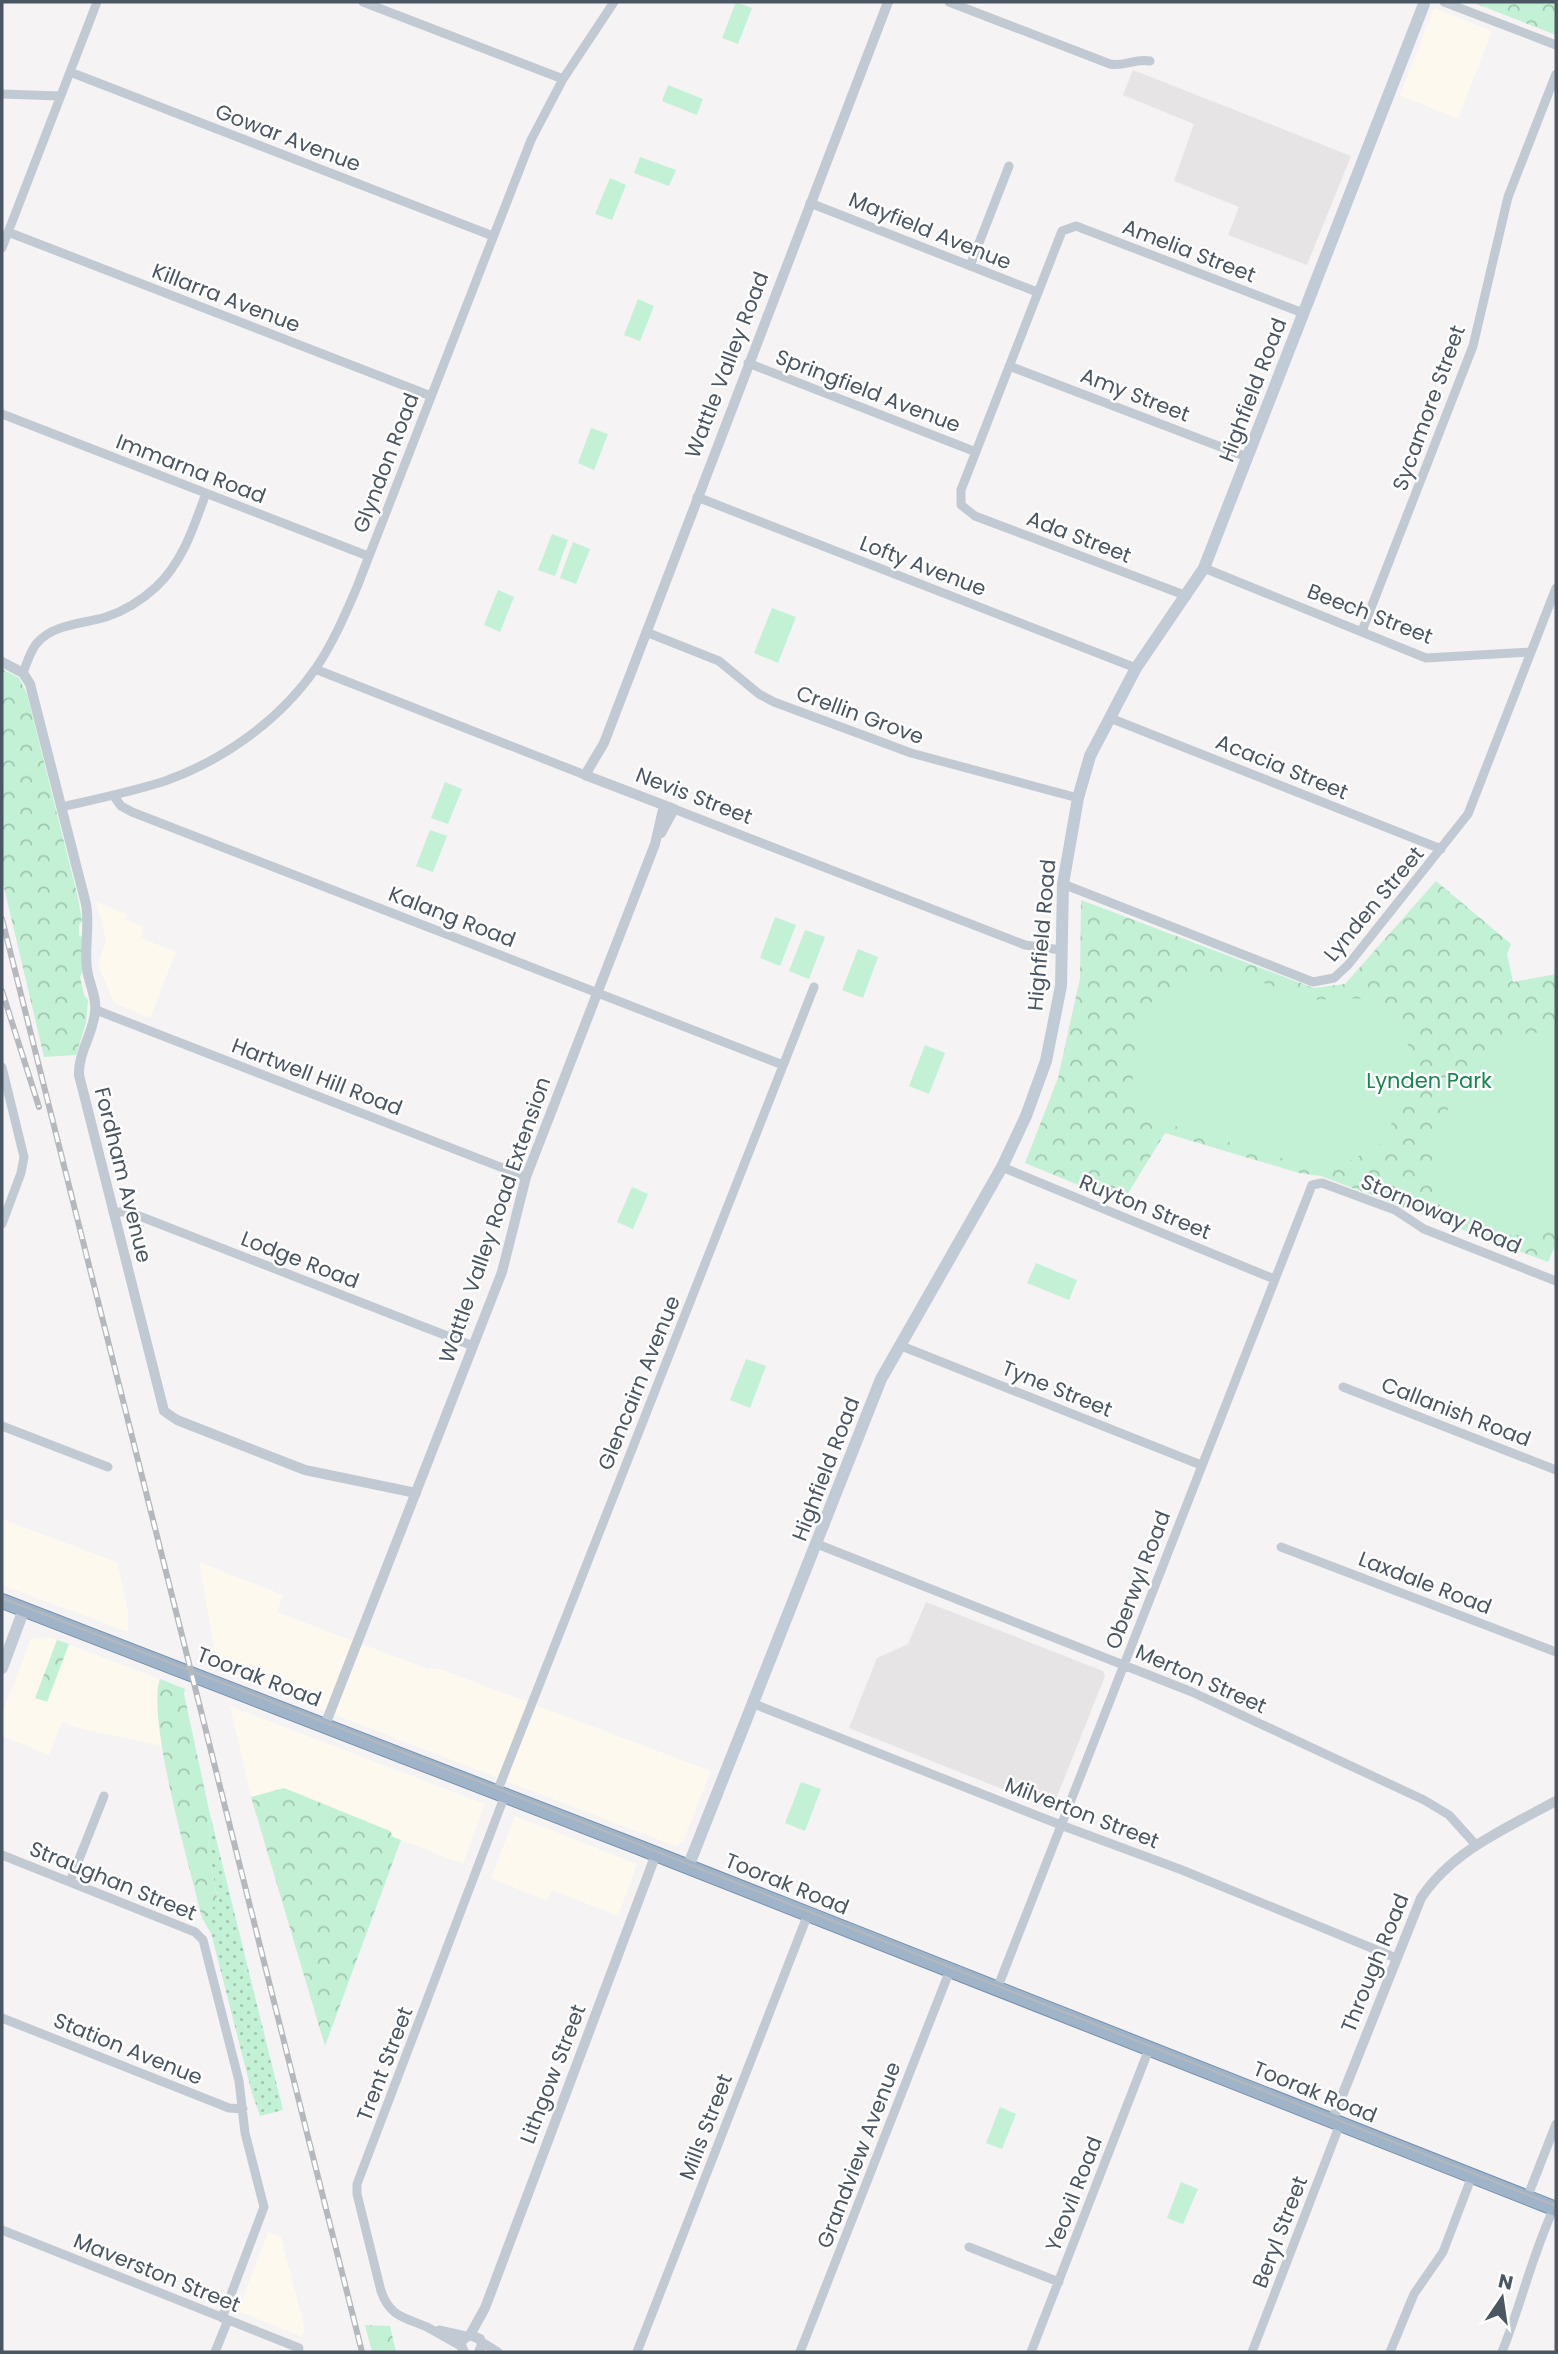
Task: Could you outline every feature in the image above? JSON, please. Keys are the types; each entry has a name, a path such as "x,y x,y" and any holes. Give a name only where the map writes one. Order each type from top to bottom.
{"highway":[{"name":"Toorak Road","path":"2,1601 656,1854 1555,2209"}],"main road":[{"name":"Highfield Road","path":"688,1867 881,1379 1002,1167 1026,1116 1046,1061 1061,986 1063,884 1078,798 1090,756 1136,668 1204,568 1427,3"},
{"path":"2,1668 24,1609"}],"street":[{"path":"2,248 97,2"},
{"path":"363,2 563,79"},
{"name":"Glyndon Road","path":"62,807 164,781 228,751 265,723 315,669 339,627 368,556 531,140 563,79 614,2"},
{"name":"Wattle Valley Road","path":"591,777 888,2"},
{"path":"949,2 1110,64 1121,66 1138,60 1150,61"},
{"path":"1444,2 1556,46"},
{"name":"Gowar Avenue","path":"70,72 493,236"},
{"name":"Sycamore Street","path":"1362,631 1473,346 1508,197 1556,74"},
{"path":"2,94 60,96"},
{"path":"970,266 1009,166"},
{"name":"Mayfield Avenue","path":"810,203 1037,292"},
{"name":"Amelia Street","path":"1062,231 1076,226 1303,313"},
{"name":"Springfield Avenue","path":"961,505 961,490 1062,231"},
{"name":"Killarra Avenue","path":"8,232 431,396"},
{"name":"Springfield Avenue","path":"748,363 976,452"},
{"name":"Amy Street","path":"1009,366 1247,457"},
{"name":"Immarna Road","path":"2,414 368,556"},
{"path":"2,663 23,673 34,647 47,634 114,614 137,602 157,586 172,569 184,547 206,493"},
{"name":"Lofty Avenue","path":"697,496 1136,668"},
{"name":"Ada Street","path":"961,505 975,516 1187,596"},
{"name":"Beech Street","path":"1204,568 1426,658 1531,652"},
{"name":"Lynden Street","path":"1063,884 1313,982 1334,978 1348,965 1468,814 1556,588"},
{"name":"Crellin Grove","path":"646,632 719,661 759,694 774,702 902,750 1078,798"},
{"name":"Nevis Street","path":"315,669 1026,945 1061,950"},
{"name":"Fordham Avenue","path":"23,673 30,684 88,913 87,968 96,1010 79,1064 79,1075 162,1408 167,1415 305,1470 416,1493"},
{"name":"Acacia Street","path":"1110,718 1441,849"},
{"name":"Kalang Road","path":"113,795 121,806 132,811 783,1065"},
{"name":"Wattle Valley Road Extension","path":"325,1726 505,1264 526,1177 669,807"},
{"name":"Glencairn Avenue","path":"501,1794 814,987"},
{"name":"Hartwell Hill Road","path":"96,1010 526,1177"},
{"path":"2,1067 24,1157 21,1173 2,1224"},
{"name":"Ruyton Street","path":"1002,1167 1275,1279"},
{"name":"Stornoway Road","path":"1312,1185 1322,1183 1395,1210 1424,1229 1556,1281"},
{"name":"Oberwyl Road","path":"997,1989 1312,1185"},
{"name":"Lodge Road","path":"113,1212 129,1212 473,1346"},
{"name":"Tyne Street","path":"899,1345 1201,1465"},
{"name":"Callanish Road","path":"1343,1387 1556,1470"},
{"path":"2,1426 108,1467"},
{"name":"Merton Street","path":"817,1544 1192,1692 1424,1800 1448,1815 1476,1845"},
{"name":"Laxdale Road","path":"1281,1547 1556,1652"},
{"name":"Milverton Street","path":"754,1704 1182,1870 1396,1958"},
{"name":"Trent Street","path":"498,2352 470,2345 398,2315 384,2300 356,2189 501,1794"},
{"path":"70,1882 104,1796"},
{"name":"Through Road","path":"1336,2123 1420,1898 1434,1878 1476,1845 1556,1801"},
{"name":"Lithgow Street","path":"470,2345 656,1854"},
{"name":"Straughan Street","path":"2,1855 201,1936 239,2081 243,2109"},
{"name":"Mills Street","path":"637,2352 808,1914"},
{"name":"Grandview Avenue","path":"800,2352 950,1970"},
{"name":"Station Avenue","path":"2,2018 229,2108 243,2109"},
{"name":"Yeovil Road","path":"1031,2352 1149,2049"},
{"path":"215,2352 264,2210 245,2133 243,2109"},
{"name":"Beryl Street","path":"1252,2352 1336,2123"},
{"path":"1527,2198 1556,2124"},
{"path":"1390,2352 1414,2294 1443,2252 1472,2176"},
{"path":"1502,2352 1528,2273 1555,2209"},
{"name":"Maverston Street","path":"2,2230 299,2348"},
{"path":"969,2247 1059,2282"}],"shaded area":[{"path":"1434,8 1492,31 1458,119 1400,95"},
{"path":"1133,70 1351,156 1307,265 1228,235 1239,207 1174,181 1194,124 1123,95"},
{"path":"96,902 127,914 125,920 143,926 141,938 176,952 150,1018 114,1003 98,965 106,940"},
{"path":"2,1519 117,1562 128,1610 128,1632 2,1585"},
{"path":"199,1562 283,1595 277,1612 428,1669 440,1669 711,1771 683,1842 675,1846 218,1670"},
{"path":"926,1602 1103,1671 1105,1676 1052,1809 849,1728 877,1658 908,1644"},
{"path":"49,1637 160,1679 157,1689 163,1746 69,1726 69,1723 62,1722 49,1755 2,1736 2,1714 31,1639"},
{"path":"230,1706 485,1804 463,1864 393,1837 390,1831 284,1788 251,1797"},
{"path":"515,1816 637,1864 618,1916 552,1890 547,1901 491,1878"},
{"path":"268,2232 281,2237 305,2329 302,2337 238,2311"}],"green space":[{"path":"736,2 752,8 738,44 722,38"},
{"path":"1472,2 1556,2 1556,35"},
{"path":"668,85 703,99 697,115 662,101"},
{"path":"640,157 676,170 669,186 634,173"},
{"path":"610,178 626,185 612,220 595,214"},
{"path":"638,299 654,306 640,341 624,335"},
{"path":"591,428 608,434 594,470 578,463"},
{"path":"552,534 568,540 555,576 538,570"},
{"path":"573,542 590,549 576,584 560,578"},
{"path":"498,590 514,597 500,632 484,625"},
{"path":"772,608 796,617 778,663 754,653"},
{"path":"2,669 19,678 27,694 78,898 82,921 79,935 83,938 80,977 84,995 88,1000 86,1023 76,1055 44,1057 2,879"},
{"path":"445,782 462,789 448,824 431,818"},
{"path":"430,830 447,836 433,872 416,866"},
{"name":"Lynden Park","path":"1436,881 1511,944 1507,954 1513,982 1556,974 1556,1243 1548,1262 1321,1176 1299,1173 1165,1133 1122,1203 1025,1163 1058,1078 1080,978 1081,900 1314,988 1345,984"},
{"path":"775,917 796,925 780,966 760,958"},
{"path":"805,930 825,937 809,979 789,971"},
{"path":"858,949 878,957 863,998 842,990"},
{"path":"1221,973 1319,1000 1371,999 1397,1025 1408,1045 1414,1068 1403,1110 1392,1122 1385,1139 1375,1148 1351,1160 1312,1167 1180,1128 1157,1116 1141,1103 1134,1089 1131,1064 1148,1005 1186,980 1203,974"},
{"path":"1530,1032 1556,1035 1556,1208 1544,1222 1528,1232 1515,1235 1485,1233 1470,1228 1445,1212 1432,1187 1434,1157 1451,1101 1469,1072 1494,1050"},
{"path":"925,1045 945,1053 929,1094 909,1086"},
{"path":"632,1187 648,1194 633,1229 617,1222"},
{"path":"1036,1263 1077,1280 1069,1300 1027,1283"},
{"path":"746,1359 766,1366 750,1408 730,1400"},
{"path":"57,1640 69,1644 47,1702 35,1698"},
{"path":"160,1679 185,1689 209,1810 210,1859 218,1903 202,1918 164,1760 157,1699"},
{"path":"801,1782 821,1789 805,1831 785,1823"},
{"path":"284,1788 390,1831 393,1837 401,1840 325,2046 251,1797"},
{"path":"209,1810 283,2110 260,2116 211,1933 202,1918 218,1902 210,1859"},
{"path":"1000,2107 1016,2114 1002,2149 986,2143"},
{"path":"1181,2182 1198,2189 1183,2224 1167,2218"},
{"path":"365,2325 390,2326 396,2352 372,2352"}],"tram line":[{"path":"2,1598 498,1789 1556,2206"}],"railway":[{"path":"2,919 362,2352"},
{"path":"2,991 39,1107"}]}
